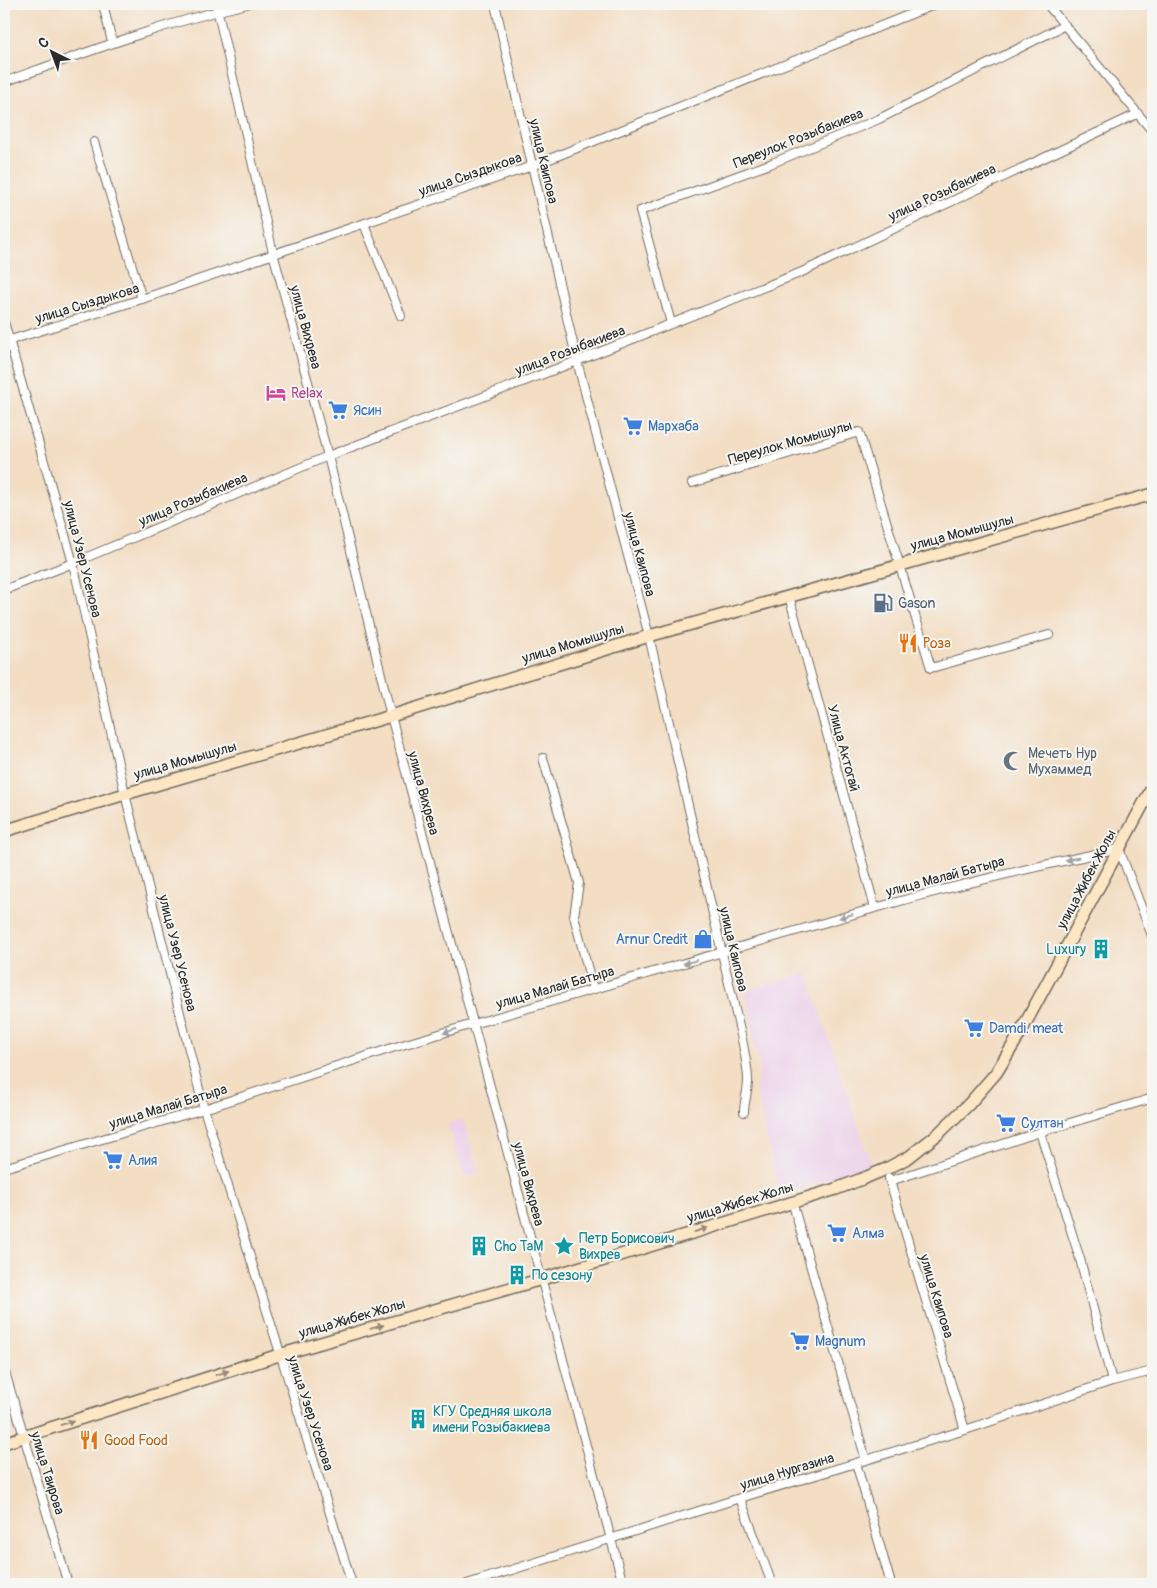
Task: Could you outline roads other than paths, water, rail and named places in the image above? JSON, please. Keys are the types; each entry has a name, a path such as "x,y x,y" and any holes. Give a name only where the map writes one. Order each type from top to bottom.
{"main road":[{"name":"улица Момышулы","path":"4,831 391,716 649,636 1153,494"},
{"name":"улица Жибек Жолы","path":"4,1443 279,1355 542,1279 836,1189 886,1169 909,1157 938,1134 969,1104 996,1073 1018,1037 1153,786"}],"street":[{"path":"103,4 112,42"},
{"path":"4,82 112,42 217,7 247,4"},
{"name":"улица Каипова","path":"495,4 577,361 649,636 743,1044 748,1078 744,1112"},
{"name":"улица Сыздыкова","path":"6,341 142,299 532,166 936,4"},
{"path":"1047,4 1153,132"},
{"name":"улица Вихрева","path":"217,7 274,254 328,456 391,716 623,1584"},
{"name":"Переулок Розыбакиева","path":"671,323 640,211 770,164 880,119 1065,25"},
{"name":"улица Розыбакиева","path":"4,590 328,456 577,361 802,272 1137,114"},
{"path":"94,142 142,299"},
{"path":"364,224 401,316"},
{"name":"улица Узер Усенова","path":"4,322 6,341 73,563 125,794 204,1109 279,1355 352,1584"},
{"name":"Переулок Момышулы","path":"692,482 859,432 931,668 1049,635"},
{"name":"Улица Актогай","path":"789,596 875,908"},
{"path":"544,758 579,883 574,916 593,989"},
{"path":"1119,849 1153,938"},
{"name":"улица Малай Батыра","path":"4,1168 204,1109 392,1048 875,908 1005,873 1119,849"},
{"path":"890,1181 1040,1132 1153,1098"},
{"path":"1040,1132 1080,1259 1112,1381"},
{"name":"улица Каипова","path":"886,1169 965,1430"},
{"path":"792,1201 866,1460"},
{"name":"улица Таирова","path":"4,1369 68,1584"},
{"name":"улица Нургазина","path":"468,1584 740,1498 965,1430 1112,1381 1153,1371"},
{"path":"856,1464 891,1584"},
{"path":"740,1498 772,1584"}],"place":[{"name":"Relax","path":"276,393"},
{"name":"Ясин","path":"338,410"},
{"name":"Мархаба","path":"633,426"},
{"name":"Gason","path":"883,603"},
{"name":"Роза","path":"908,643"},
{"name":"Мечеть Нур Мухаммед","path":"1013,761"},
{"name":"Arnur Credit","path":"703,939"},
{"name":"Luxury","path":"1101,949"},
{"name":"Damdi. meat","path":"974,1028"},
{"name":"Султан","path":"1006,1123"},
{"name":"Алия","path":"113,1160"},
{"name":"Алма","path":"837,1233"},
{"name":"Cho TaM","path":"479,1246"},
{"name":"Петр Борисович Вихрев","path":"564,1246"},
{"name":"По сезону","path":"517,1275"},
{"name":"Magnum","path":"800,1341"},
{"name":"КГУ Средняя школа имени Розыбакиева","path":"418,1419"},
{"name":"Good Food","path":"89,1440"}]}
